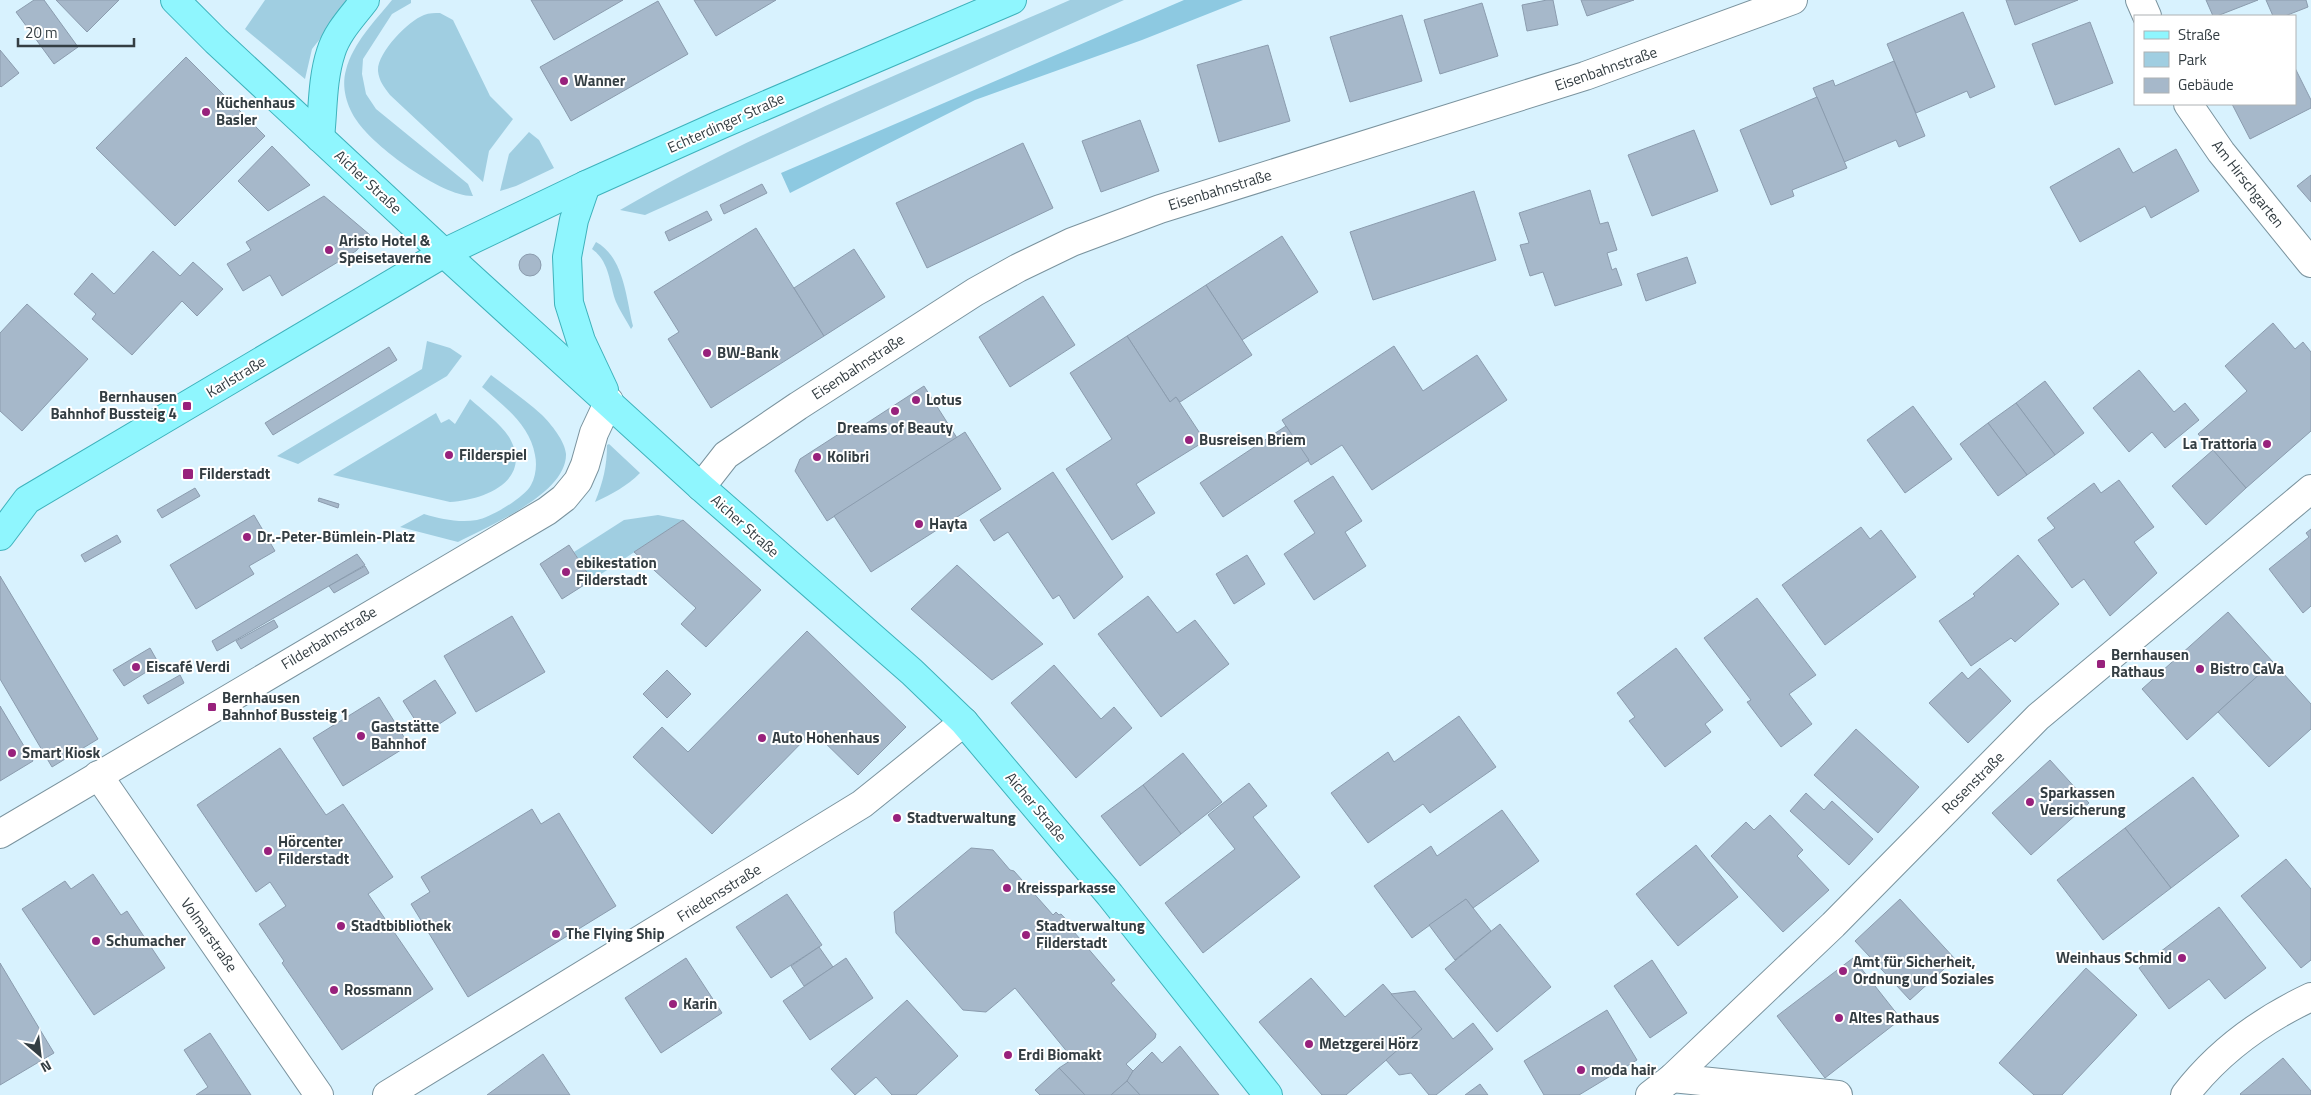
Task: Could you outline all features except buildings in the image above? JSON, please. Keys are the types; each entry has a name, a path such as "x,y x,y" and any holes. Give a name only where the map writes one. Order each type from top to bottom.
{"main road":[{"name":"Aicher Straße","path":"175,0 444,253 609,401 701,487 912,672 964,722 1110,895 1268,1095"},
{"path":"320,138 324,90 331,52 343,28 365,0"},
{"name":"Echterdinger Straße","path":"444,253 586,185 731,120 1012,0"},
{"path":"586,185 574,220 567,257 569,303 581,341 609,401"},
{"name":"Karlstraße","path":"0,536 27,500 444,253"},
{"name":"Karlstraße","path":"0,502 27,500"}],"street":[{"name":"Eisenbahnstraße","path":"701,487 726,455 798,406 975,292 1018,268 1112,225 1229,186 1586,76 1793,0"},
{"path":"2140,0 2146,15"},
{"name":"Am Hirschgarten","path":"2189,105 2221,152 2311,263"},
{"name":"Filderbahnstraße","path":"0,834 547,511 564,498 578,481 585,465 594,433 609,401"},
{"name":"Rosenstraße","path":"1650,1095 1672,1078 1833,925 2038,716 2311,489"},
{"name":"Friedensstraße","path":"387,1095 862,804 964,722"},
{"name":"Volmarstraße","path":"98,775 319,1095"},
{"path":"2185,1095 2202,1073 2245,1034 2311,997"},
{"path":"1672,1078 1838,1095"}],"green space":[{"path":"265,0 351,0 312,49 305,79 245,29"},
{"path":"392,0 411,0 411,3 392,14 363,59 362,74 366,94 376,109 468,184 473,196 460,194 445,188 410,169 378,144 366,132 350,110 344,83 349,60 365,33"},
{"path":"1070,0 1124,0 645,215 620,210 729,151 785,124"},
{"path":"430,13 440,13 453,20 490,96 513,119 489,151 483,182 390,95 382,84 379,75 379,64 395,38 417,18"},
{"path":"529,132 539,140 554,168 516,186 500,191 509,154"},
{"path":"596,242 613,258 618,268 626,291 633,326 631,329 616,302 606,266 592,249"},
{"path":"427,341 450,348 462,356 447,376 298,464 277,456 422,369"},
{"path":"491,375 536,410 553,428 565,449 563,469 554,482 524,507 458,542 400,527 424,514 457,521 477,520 515,501 531,485 536,466 532,444 522,425 482,387"},
{"path":"470,399 505,432 515,452 515,465 511,476 491,492 478,497 450,502 333,475 436,413 441,423 449,419 455,424"},
{"path":"609,444 640,473 630,482 595,502 604,474 607,445"},
{"path":"658,515 683,520 592,580 574,552 624,520"}],"shaded area":[{"path":"1184,0 1243,0 1142,40 975,100 790,193 781,173"}],"place":[{"name":"Wanner","path":"564,81"},
{"name":"Küchenhaus Basler","path":"206,112"},
{"name":"Aristo Hotel & Speisetaverne","path":"329,250"},
{"name":"BW-Bank","path":"707,353"},
{"name":"Lotus","path":"916,400"},
{"name":"Bernhausen Bahnhof Bussteig 4","path":"187,406"},
{"name":"Dreams of Beauty","path":"895,411"},
{"name":"Busreisen Briem","path":"1189,440"},
{"name":"La Trattoria","path":"2267,444"},
{"name":"Filderspiel","path":"449,455"},
{"name":"Kolibri","path":"817,457"},
{"name":"Filderstadt","path":"188,474"},
{"name":"Hayta","path":"919,524"},
{"name":"Dr.-Peter-Bümlein-Platz","path":"247,537"},
{"name":"ebikestation Filderstadt","path":"566,572"},
{"name":"Bernhausen Rathaus","path":"2101,664"},
{"name":"Eiscafé Verdi","path":"136,667"},
{"name":"Bistro CaVa","path":"2200,669"},
{"name":"Bernhausen Bahnhof Bussteig 1","path":"212,707"},
{"name":"Gaststätte Bahnhof","path":"361,736"},
{"name":"Auto Hohenhaus","path":"762,738"},
{"name":"Smart Kiosk","path":"12,753"},
{"name":"Sparkassen Versicherung","path":"2030,802"},
{"name":"Stadtverwaltung","path":"897,818"},
{"name":"Hörcenter Filderstadt","path":"268,851"},
{"name":"Kreissparkasse","path":"1007,888"},
{"name":"Stadtbibliothek","path":"341,926"},
{"name":"The Flying Ship","path":"556,934"},
{"name":"Stadtverwaltung Filderstadt","path":"1026,935"},
{"name":"Schumacher","path":"96,941"},
{"name":"Weinhaus Schmid","path":"2182,958"},
{"name":"Amt für Sicherheit, Ordnung und Soziales","path":"1843,971"},
{"name":"Rossmann","path":"334,990"},
{"name":"Karin","path":"673,1004"},
{"name":"Altes Rathaus","path":"1839,1018"},
{"name":"Metzgerei Hörz","path":"1309,1044"},
{"name":"Erdi Biomakt","path":"1008,1055"},
{"name":"moda hair","path":"1581,1070"}]}
